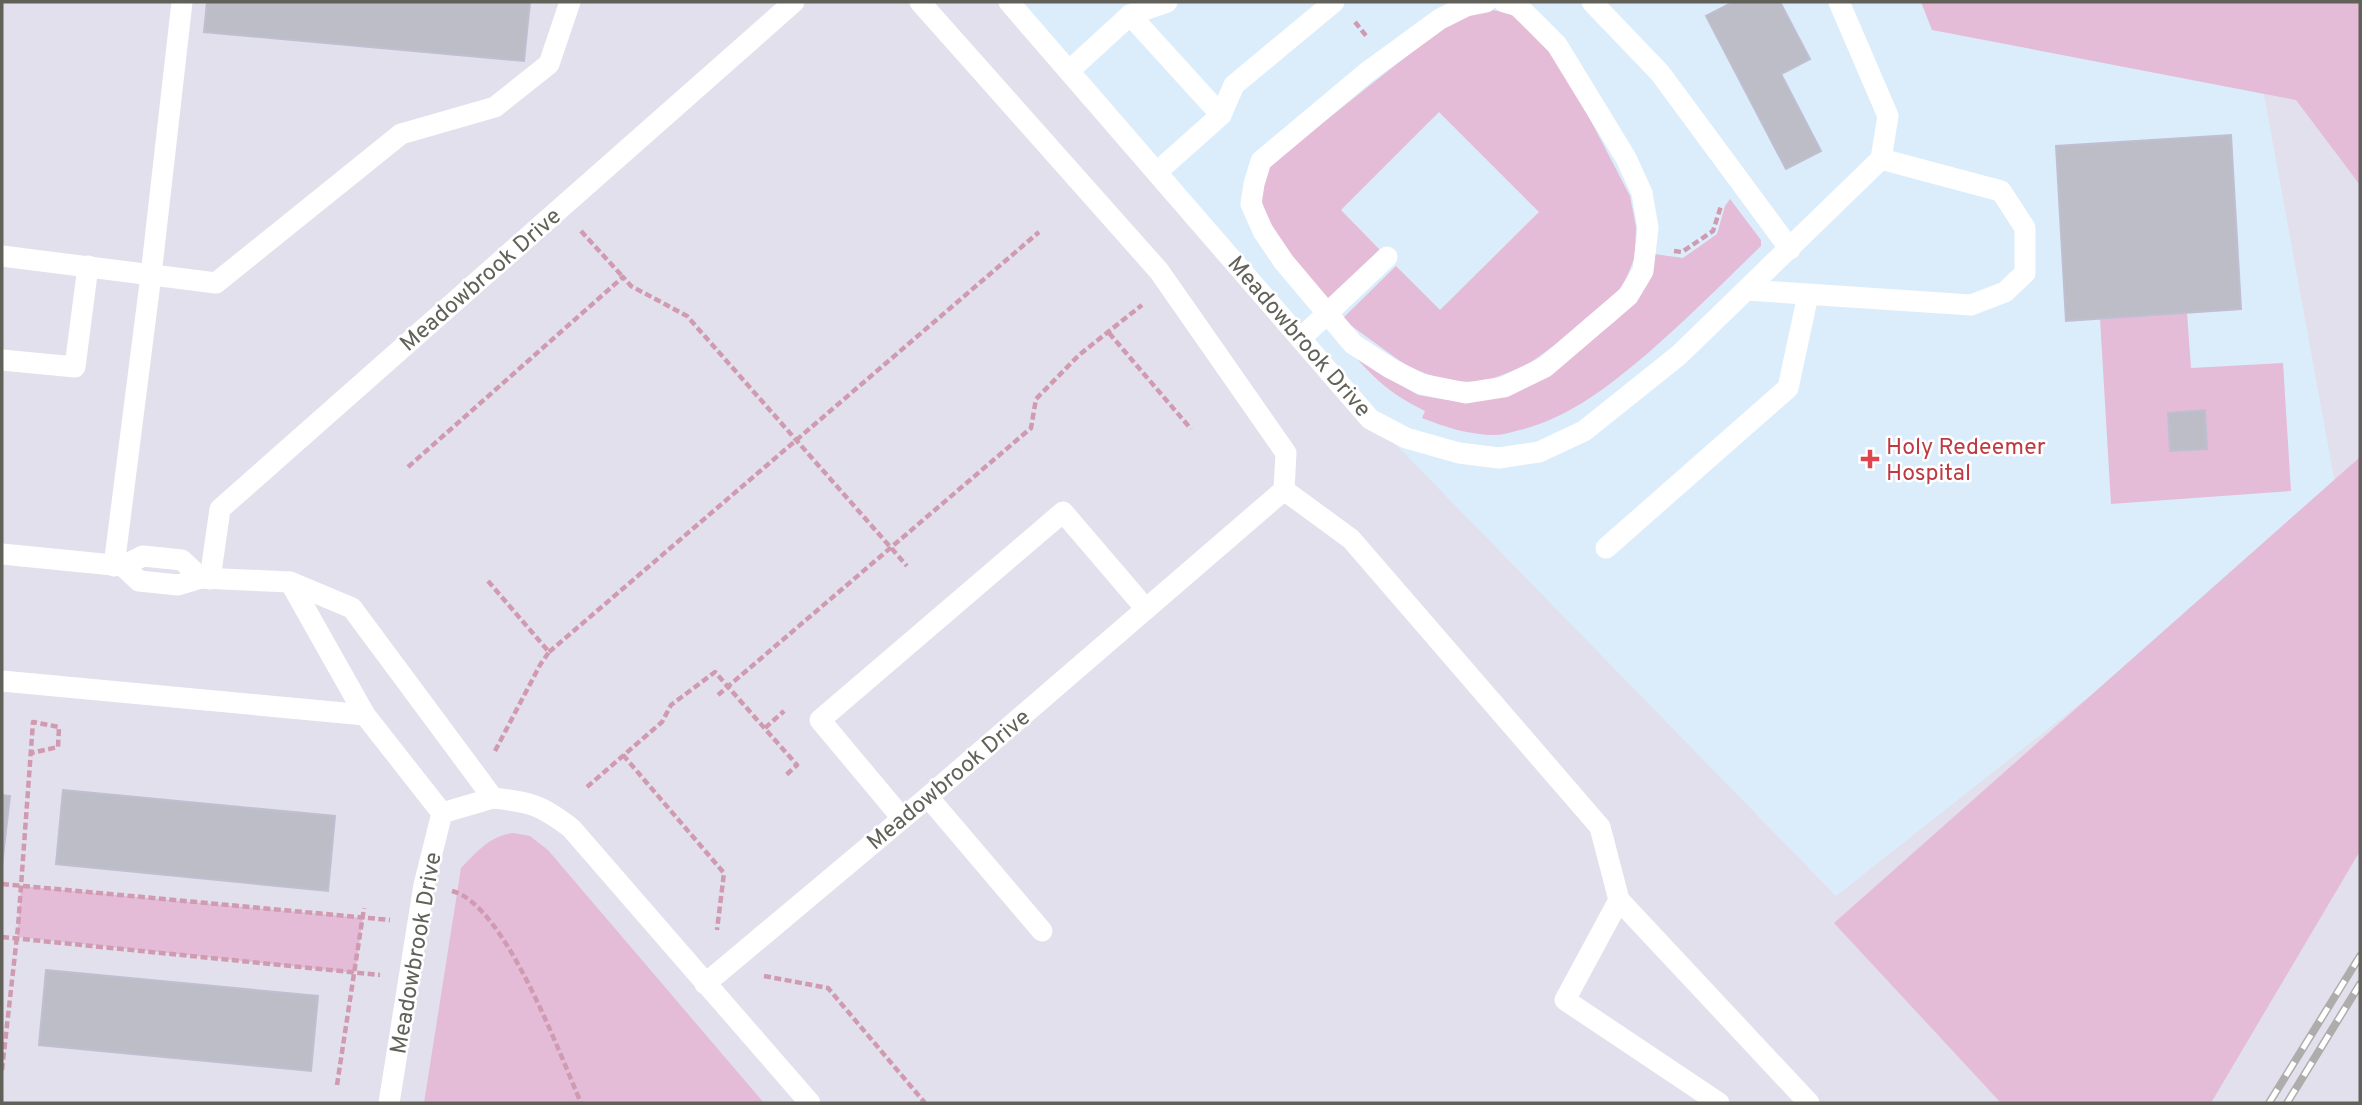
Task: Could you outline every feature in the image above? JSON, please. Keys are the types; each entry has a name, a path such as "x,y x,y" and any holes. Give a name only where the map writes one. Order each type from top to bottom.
{"street":[{"path":"119,566 182,2"},
{"path":"2,256 216,283 401,134 495,107 549,64 570,2"},
{"name":"Meadowbrook Drive","path":"205,578 220,509 794,2"},
{"path":"920,2 1159,271 1286,453 1284,490 1351,539 1600,827 1619,900 1809,1103"},
{"name":"Meadowbrook Drive","path":"1009,2 1370,419 1406,438 1459,453 1499,458 1539,452 1584,431 1679,355 1881,159"},
{"path":"1069,71 1130,15 1167,2"},
{"path":"1486,2 1466,6 1440,19 1366,73 1261,161 1251,204 1263,231 1284,262 1353,344 1421,384 1466,393 1504,387 1545,367 1628,296 1643,271 1648,228 1642,193 1626,158 1557,45 1518,6 1504,2"},
{"path":"1592,2 1660,74 1790,249"},
{"path":"1746,290 1970,304 2005,292 2025,273 2025,228 2001,191 1881,159 1888,116 1839,2"},
{"path":"1157,172 1221,116 1234,85 1342,9"},
{"path":"1130,15 1221,116"},
{"path":"1301,338 1387,257"},
{"path":"2,360 75,368 88,266"},
{"path":"1605,548 1788,388 1808,295"},
{"name":"Meadowbrook Drive","path":"705,984 928,797 1284,490"},
{"path":"902,818 820,720 1031,539 1063,512 1146,609"},
{"path":"2,554 119,566 139,580 178,585 205,578 290,582 352,608 493,799"},
{"path":"290,582 365,715 442,813 493,799 523,801 548,810 571,828 810,1103"},
{"path":"2,681 365,715"},
{"path":"928,797 1042,931"},
{"name":"Meadowbrook Drive","path":"389,1103 424,885 442,813"},
{"path":"1619,900 1565,1000 1719,1103"}],"path":[{"path":"1342,9 1371,41"},
{"path":"1645,248 1682,252 1713,231 1731,170"},
{"path":"579,229 631,285 687,316 906,566"},
{"path":"480,780 549,652 1039,232"},
{"path":"408,467 623,277"},
{"path":"718,695 1031,428 1036,399 1079,355 1142,305"},
{"path":"1109,333 1191,429"},
{"path":"488,581 549,652"},
{"path":"587,788 662,722 671,705 715,672 797,765 785,776"},
{"path":"765,728 784,711"},
{"path":"2,1070 17,939 33,722 59,727 58,747 31,753"},
{"path":"623,755 724,873 717,930"},
{"path":"2,884 418,922"},
{"path":"460,893 483,913 505,941 521,968 581,1103"},
{"path":"337,1084 364,908"},
{"path":"2,937 409,978"},
{"path":"756,974 828,988 925,1103"}],"shaded area":[{"name":"Holy Redeemer Hospital","path":"1009,2 2247,2 2338,500 1836,896 1371,419"},
{"path":"1921,2 2360,2 2360,185 2296,100 1932,30"},
{"path":"1493,10 1511,14 1542,43 1566,73 1630,196 1636,227 1635,257 1623,286 1580,327 1527,365 1484,382 1445,381 1407,366 1342,319 1396,266 1440,310 1539,212 1439,112 1341,210 1381,251 1326,302 1272,225 1265,212 1262,191 1271,164 1447,24"},
{"path":"1730,199 1761,240 1761,246 1677,327 1618,378 1570,410 1535,426 1485,435 1457,430 1422,418 1425,411 1380,382 1343,343 1418,395 1447,400 1486,399 1544,376 1614,322 1636,298 1654,254 1683,258 1717,234 1725,206"},
{"path":"2187,313 2191,368 2283,363 2291,491 2111,504 2100,319"},
{"path":"2360,457 2360,851 2211,1103 2001,1103 1834,923"},
{"path":"513,833 530,836 548,850 764,1103 424,1103 461,868 490,841"},
{"path":"21,886 363,918 355,973 17,937"}],"building":[{"path":"207,2 530,2 524,61 204,32"},
{"path":"1733,2 1780,2 1810,59 1781,74 1821,151 1786,169 1706,16"},
{"path":"2231,135 2241,309 2066,321 2056,146"},
{"path":"2205,410 2207,449 2170,451 2168,413"},
{"path":"63,790 335,816 328,891 56,864"},
{"path":"2,795 10,796 2,865"},
{"path":"46,970 318,996 311,1071 39,1045"}],"railway":[{"path":"2269,1103 2360,956"},
{"path":"2287,1103 2360,984"}],"place":[{"name":"Holy Redeemer Hospital","path":"1870,459"}]}
